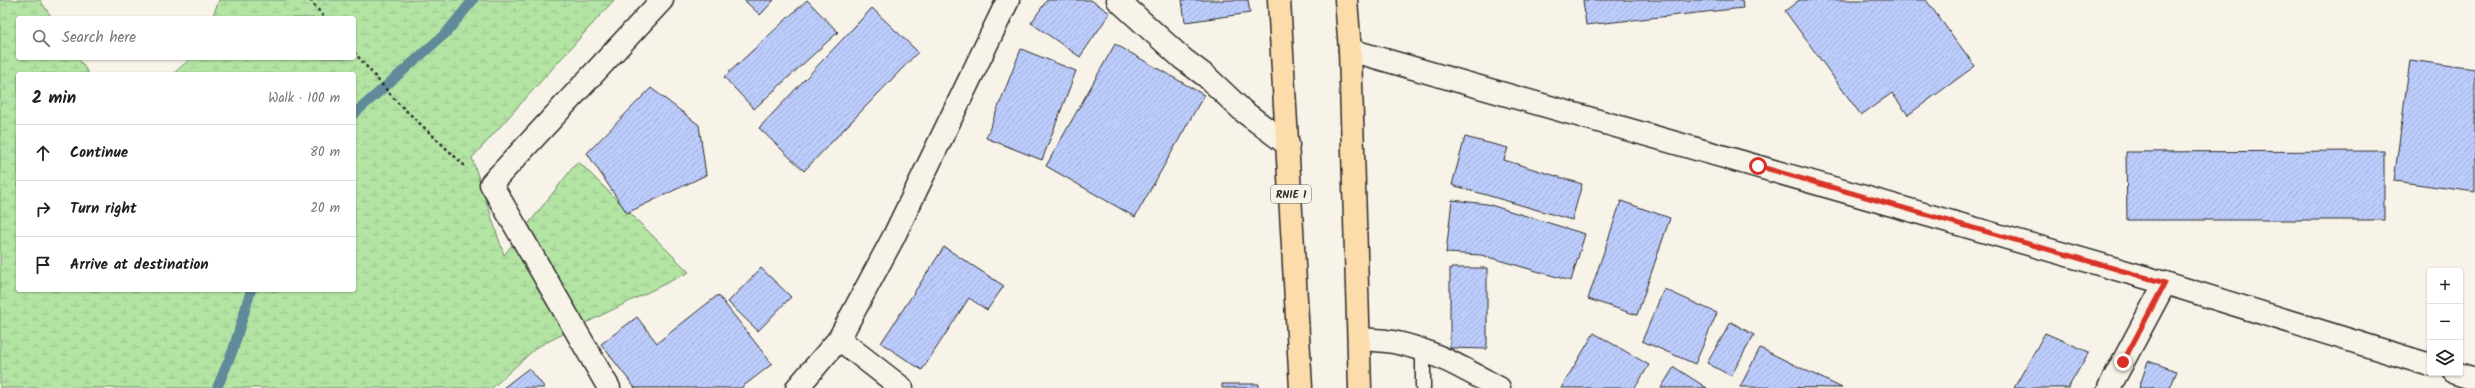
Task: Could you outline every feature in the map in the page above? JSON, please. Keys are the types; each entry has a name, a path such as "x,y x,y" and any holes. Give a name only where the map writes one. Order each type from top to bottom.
{"highway":[{"name":"RNIE 1","path":"1279,0 1301,388"},
{"path":"1346,0 1350,50 1360,388"}],"street":[{"path":"609,388 491,184 662,0"},
{"path":"797,388 839,339 893,238 1008,0"},
{"path":"1118,0 1183,59 1207,77 1243,111 1288,145"},
{"path":"1350,50 2165,283 2427,364"},
{"path":"2109,388 2165,283"},
{"path":"839,339 902,388"},
{"path":"1359,339 1393,342 1423,351 1459,366 1499,388"},
{"path":"2463,375 2475,379"}],"lane":[{"path":"1423,351 1423,388"}],"path":[{"path":"310,0 323,16"},
{"path":"356,54 397,102 470,171 491,184"}],"green space":[{"path":"0,0 40,0 51,16 16,16 16,60 79,60 88,72 16,72 16,292 356,292 356,72 175,72 189,60 356,60 356,16 213,16 219,0 614,0 472,158 504,255 578,161 689,272 537,347 492,388 0,388"}],"building":[{"path":"744,0 774,0 760,15"},
{"path":"807,0 838,32 754,109 724,77"},
{"path":"1047,0 1091,0 1110,13 1080,57 1031,23"},
{"path":"1182,0 1248,0 1250,13 1185,22"},
{"path":"1583,0 1742,0 1743,8 1586,25"},
{"path":"1799,0 1926,0 1975,66 1908,115 1892,93 1861,115 1785,11"},
{"path":"872,8 918,52 804,171 759,128"},
{"path":"1115,44 1204,95 1135,217 1046,166"},
{"path":"1021,49 1076,71 1042,160 986,138"},
{"path":"2410,60 2475,69 2475,192 2394,181"},
{"path":"651,88 699,125 706,175 627,213 587,153"},
{"path":"1465,137 1508,148 1504,160 1582,184 1572,220 1452,185"},
{"path":"2384,151 2384,220 2127,220 2126,152"},
{"path":"1452,200 1487,204 1585,234 1571,281 1481,255 1446,253"},
{"path":"1621,201 1670,218 1637,315 1588,299"},
{"path":"944,247 1004,286 987,310 969,298 922,370 881,343"},
{"path":"761,268 791,297 758,331 728,302"},
{"path":"1450,268 1487,268 1487,349 1450,348"},
{"path":"1664,289 1717,313 1695,364 1642,341"},
{"path":"718,295 772,364 741,388 635,388 601,344 637,317 657,343"},
{"path":"1731,322 1754,335 1731,376 1707,363"},
{"path":"1594,333 1649,365 1635,388 1561,388"},
{"path":"2045,333 2089,352 2068,388 2014,388"},
{"path":"1760,348 1842,388 1740,387"},
{"path":"2148,361 2177,371 2170,388 2139,388"},
{"path":"1674,367 1707,388 1661,388"},
{"path":"529,368 545,388 503,388"},
{"path":"1222,384 1259,384 1258,388 1222,388"}],"waterway":[{"path":"356,112 446,33 473,0"},
{"path":"217,388 233,350 250,292"}],"route":[{"path":"1758,166 2165,283 2123,362"}]}
